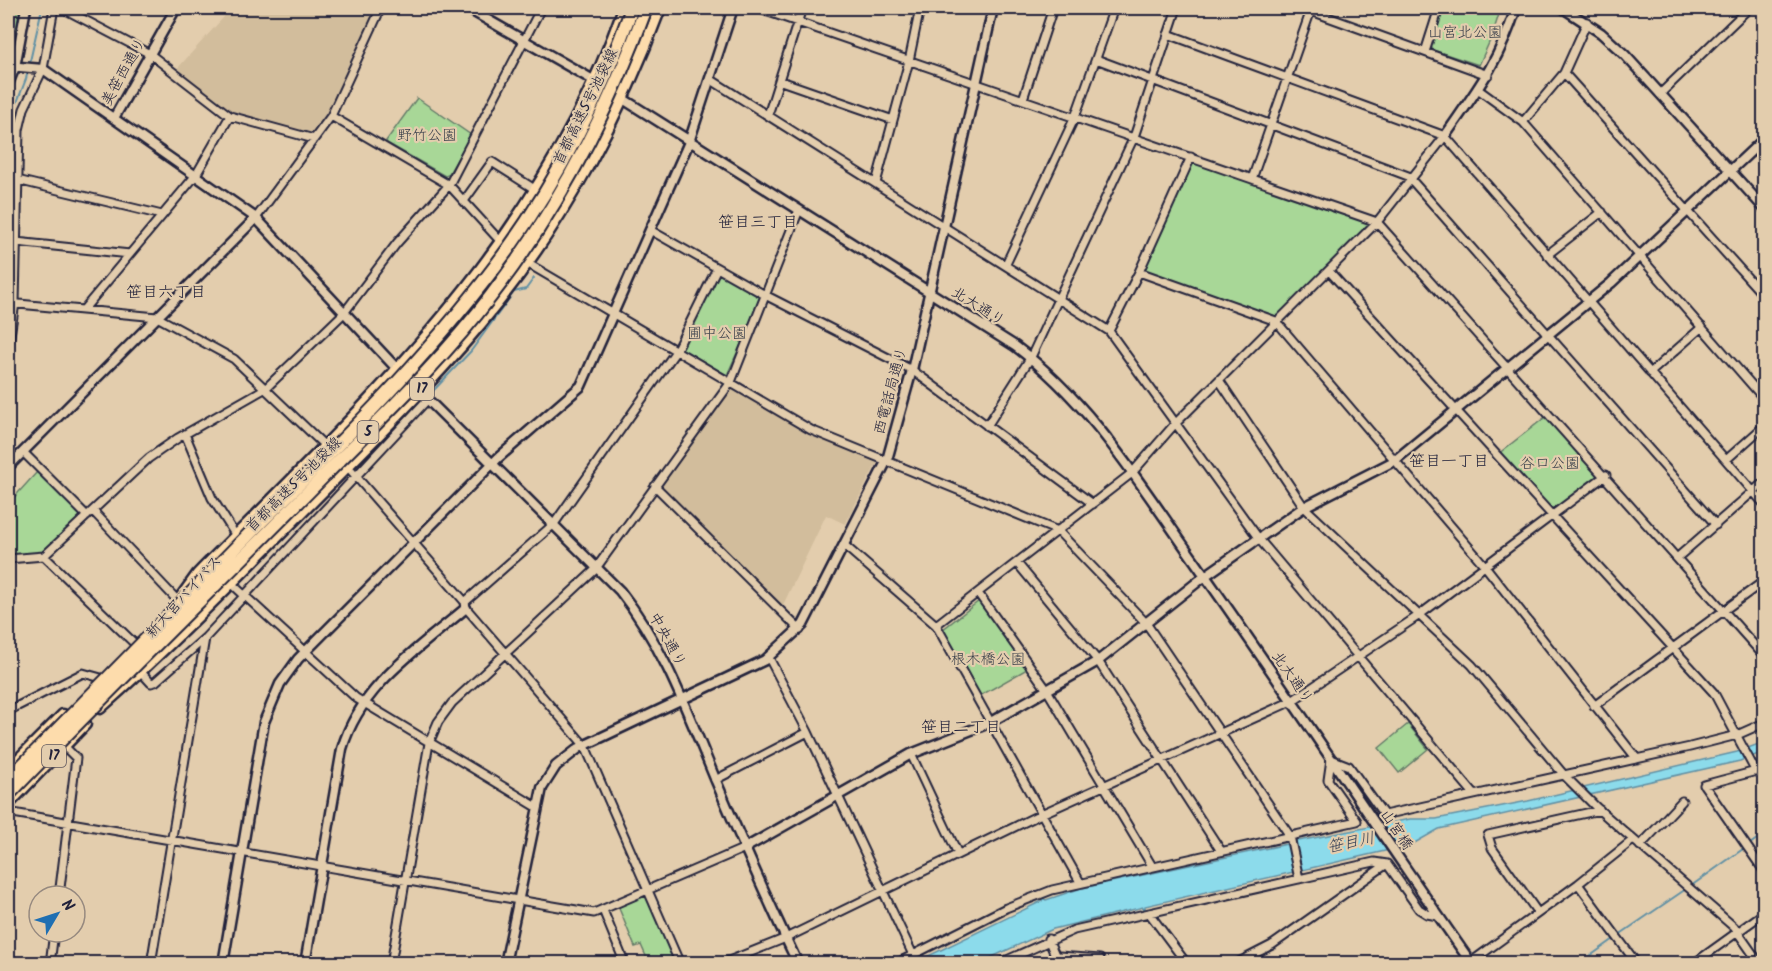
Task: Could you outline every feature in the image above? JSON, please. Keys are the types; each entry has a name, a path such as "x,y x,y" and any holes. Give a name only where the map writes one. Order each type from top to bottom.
{"highway":[{"name":"17","path":"178,601 198,574 399,370 444,318 503,241 564,145 624,8"},
{"path":"634,8 626,44 641,8"},
{"name":"首都高速5号池袋線","path":"8,780 376,406 477,290 532,214 569,149 604,78 634,8"},
{"name":"首都高速5号池袋線","path":"8,795 401,398 490,297 544,220 581,157 616,84 646,8"},
{"name":"17","path":"100,708 141,672 347,466 424,395 529,260 554,221 621,99 660,8"},
{"path":"537,218 589,126"},
{"path":"527,204 524,220 530,228 540,231 554,221"},
{"path":"503,241 515,233 526,235 532,242 529,260"},
{"name":"17","path":"427,360 519,244"},
{"name":"新大宮バイパス","path":"8,770 178,601 276,514 382,409 8,804"}],"street":[{"path":"8,84 14,67 26,8"},
{"path":"8,349 16,242 19,130 24,109 40,69 54,8"},
{"path":"62,8 150,54 230,116 314,139"},
{"name":"美笹西通り","path":"114,118 176,8"},
{"path":"8,467 256,218 331,116 381,8"},
{"name":"北大通り","path":"467,8 593,80 1030,357 1086,410 1205,576 1341,773"},
{"path":"8,559 44,556 149,458 185,434 266,388 344,313 397,243 449,185 541,8"},
{"path":"223,963 267,711 285,675 306,651 493,463 581,386 689,142 733,8"},
{"path":"757,8 1377,222 1606,475 1764,656"},
{"path":"768,115 781,81 802,8"},
{"path":"876,183 909,61 920,8"},
{"name":"西電話局通り","path":"505,962 537,807 550,773 569,753 683,701 769,658 800,630 887,460 912,370 993,8"},
{"path":"1023,99 1053,8"},
{"path":"1006,264 1075,117 1114,8"},
{"path":"987,426 1030,357 1134,137 1175,8"},
{"path":"1303,8 1488,75"},
{"path":"1425,52 1437,8"},
{"path":"936,625 1132,473 1174,425 1377,222 1479,90 1505,43 1516,8"},
{"path":"1563,8 1587,22 1625,55 1764,208"},
{"path":"1660,93 1749,8"},
{"path":"1252,179 1311,10"},
{"path":"1524,122 1564,73 1587,22"},
{"path":"1168,34 1444,136 1764,504"},
{"path":"1096,60 1411,178 1716,525"},
{"path":"14,67 40,69"},
{"name":"中央通り","path":"40,69 256,218 399,370 597,567 625,598 650,632 683,701 715,780 798,963"},
{"path":"1564,73 1764,296"},
{"path":"710,79 1109,331 1174,425 1258,539 1474,794"},
{"path":"781,81 893,120"},
{"path":"1479,90 1524,122 1764,399"},
{"path":"84,309 196,175 230,116"},
{"path":"331,116 449,185 503,241"},
{"path":"8,809 13,813 405,882 594,913 603,910 745,848 911,754 989,723 1098,661 1205,576 1304,507 1394,461 1641,256 1732,172 1764,139"},
{"path":"1109,331 1139,272 1191,157"},
{"path":"464,201 492,162 536,190"},
{"path":"17,180 162,215"},
{"path":"391,963 429,742 438,722 452,703 507,655 597,567 731,382 799,210"},
{"path":"1548,255 1602,212"},
{"path":"650,230 765,295 912,370 1093,504"},
{"path":"16,242 130,254"},
{"path":"529,260 614,314 811,430 1058,531 1146,623 1290,837 1299,878"},
{"path":"304,963 342,749 350,725 363,702 381,681 554,524 676,351 717,268"},
{"path":"1329,271 1454,411 1714,693 1755,770"},
{"path":"1139,272 1276,321 1485,566 1637,759"},
{"path":"10,303 157,317 234,359 325,446"},
{"path":"1650,373 1702,327"},
{"path":"1219,380 1304,507 1472,665 1566,777 1737,932 1760,963"},
{"path":"141,672 151,683 155,682 205,638 358,477 424,395"},
{"path":"1726,460 1764,426"},
{"path":"185,434 212,498 236,536"},
{"path":"23,452 178,601"},
{"path":"347,466 414,542 585,746 680,963"},
{"path":"721,963 786,938 1041,814 1292,701 1418,616 1550,514 1606,475"},
{"path":"1678,557 1764,482"},
{"path":"655,486 800,630"},
{"path":"843,545 936,625 1080,882"},
{"path":"44,556 135,644"},
{"path":"1017,563 1098,661 1221,851"},
{"path":"1594,706 1764,581"},
{"path":"231,583 363,702 537,807"},
{"path":"978,593 1047,690 1152,866"},
{"path":"151,963 205,638"},
{"path":"769,658 808,732 913,955"},
{"path":"8,711 83,673 101,678"},
{"path":"895,963 1006,908 1052,890 1357,821 1328,780 1331,759 1349,766 1384,815 1474,794 1566,777 1737,736 1764,723"},
{"path":"715,780 808,732"},
{"path":"60,884 76,758 64,746"},
{"path":"911,754 958,854"},
{"path":"1764,769 1704,785 1764,871"},
{"name":"山宮橋","path":"1341,773 1438,916"},
{"path":"1640,846 1682,801"},
{"path":"1538,912 1492,848 1488,835 1599,809"},
{"path":"998,963 1048,939 1074,930 1374,862 1386,864 1419,909 1427,914 1438,916 1470,963 1578,884 1633,840"},
{"path":"1235,963 1272,945 1386,864"},
{"path":"1578,884 1637,963"},
{"path":"603,910 625,963"},
{"path":"1149,913 1187,963"},
{"path":"1693,963 1764,913"},
{"path":"1048,939 1058,961"},
{"path":"50,963 52,944"},
{"path":"1044,963 1100,959"},
{"path":"505,962 518,963"}],"shaded area":[{"path":"232,8 376,8 328,113 312,134 232,114 176,70"},
{"path":"732,389 808,432 878,461 845,524 826,515 782,607 663,487 663,482"}],"green space":[{"path":"8,8 23,8 15,54 9,59"},
{"name":"山宮北公園","path":"1444,8 1501,8 1479,65 1433,50 1431,46"},
{"name":"野竹公園","path":"417,98 471,135 448,175 445,176 386,141"},
{"path":"1191,157 1377,222 1276,321 1139,272"},
{"name":"圃中公園","path":"720,274 759,295 761,300 727,375 681,351 716,276"},
{"name":"谷口公園","path":"1548,415 1602,474 1550,511 1498,454"},
{"path":"37,472 82,517 44,553 8,556 8,504"},
{"name":"根木橋公園","path":"979,601 1027,669 978,697 942,630"},
{"path":"1408,724 1428,749 1399,773 1379,748"},
{"path":"647,894 677,963 649,963 641,945 635,947 618,906"}],"water":[{"name":"笹目川","path":"1764,742 1764,752 1740,761 1439,829 1411,845 1145,906 1145,910 1143,907 1053,929 979,963 912,964 1042,901 1042,898 1046,900 1080,887 1296,842 1298,839 1299,841 1410,819 1436,819 1528,801 1737,752"}],"waterway":[{"path":"8,167 11,118 26,79 42,8"},
{"path":"433,391 471,351 514,292 526,289 534,278"},
{"path":"1691,886 1764,834"},
{"path":"1619,935 1686,889"},
{"path":"1579,964 1614,939"}],"district":[{"name":"笹目三丁目","path":"758,222"},
{"name":"笹目六丁目","path":"166,292"},
{"name":"笹目一丁目","path":"1449,461"},
{"name":"笹目二丁目","path":"961,727"}]}
